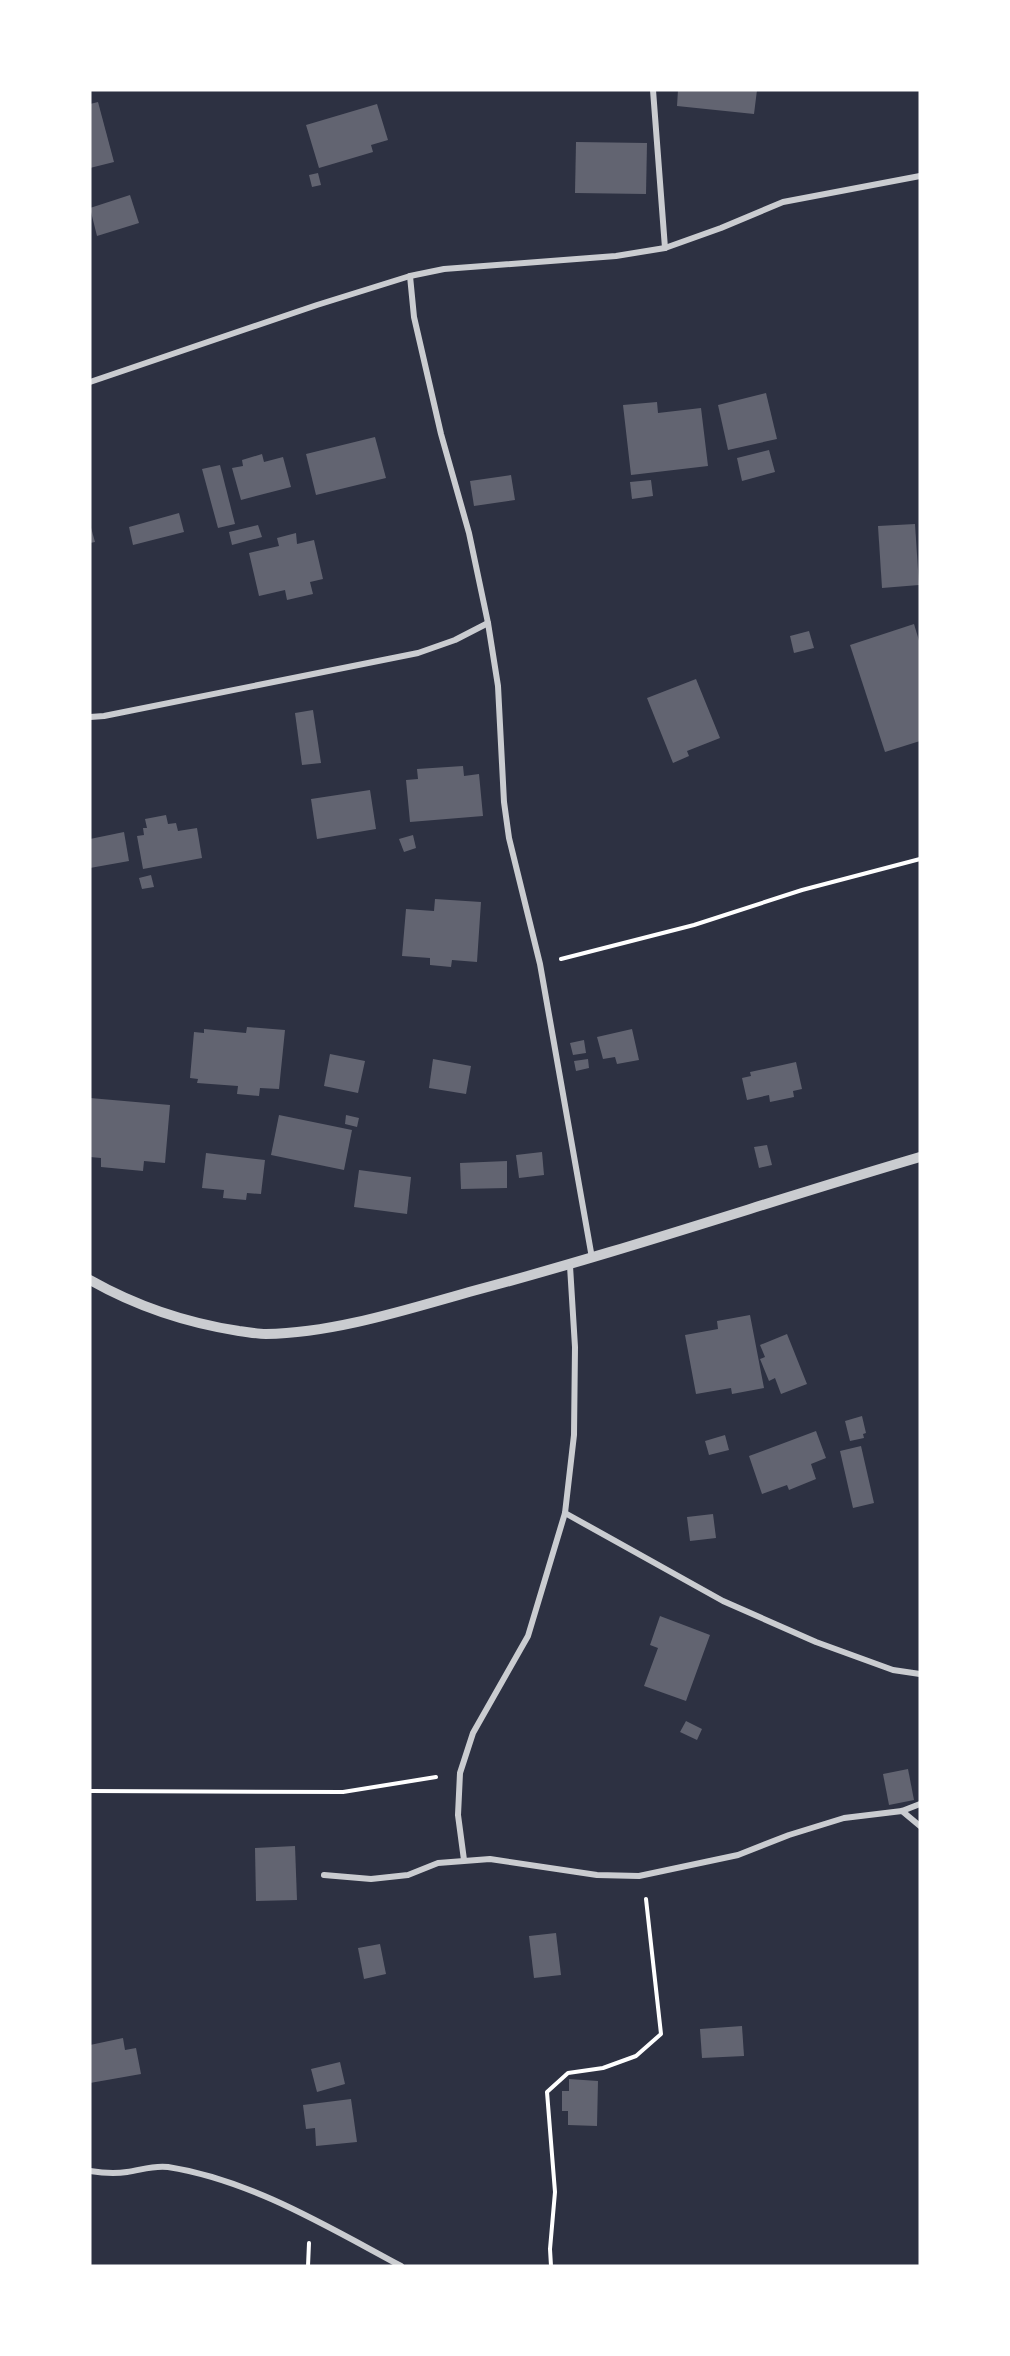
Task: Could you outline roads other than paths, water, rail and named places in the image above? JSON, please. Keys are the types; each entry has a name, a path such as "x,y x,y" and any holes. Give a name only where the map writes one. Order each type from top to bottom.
{"street":[{"path":"653,90 665,248"},
{"path":"90,382 410,276 444,269 616,256 665,248 783,202 920,176"},
{"path":"410,276 414,317 441,434 469,533 488,623 498,687 505,811 509,838 540,964 592,1259"},
{"path":"90,717 418,653 455,640 488,623"},
{"path":"90,1280 143,1305 201,1325 265,1334 325,1328 381,1316 570,1266 768,1202 920,1157"},
{"path":"465,1860 458,1815 460,1773 473,1733 528,1636 565,1513 574,1435 575,1347 570,1266"},
{"path":"565,1513 723,1601 816,1642 894,1670 920,1674"},
{"path":"324,1875 371,1879 408,1875 438,1863 490,1859 597,1875 639,1875 738,1855 789,1835 844,1818 902,1811 920,1804"},
{"path":"902,1811 920,1826"},
{"path":"90,2171 127,2172 144,2168 166,2167 234,2184 311,2219 401,2266"}]}
